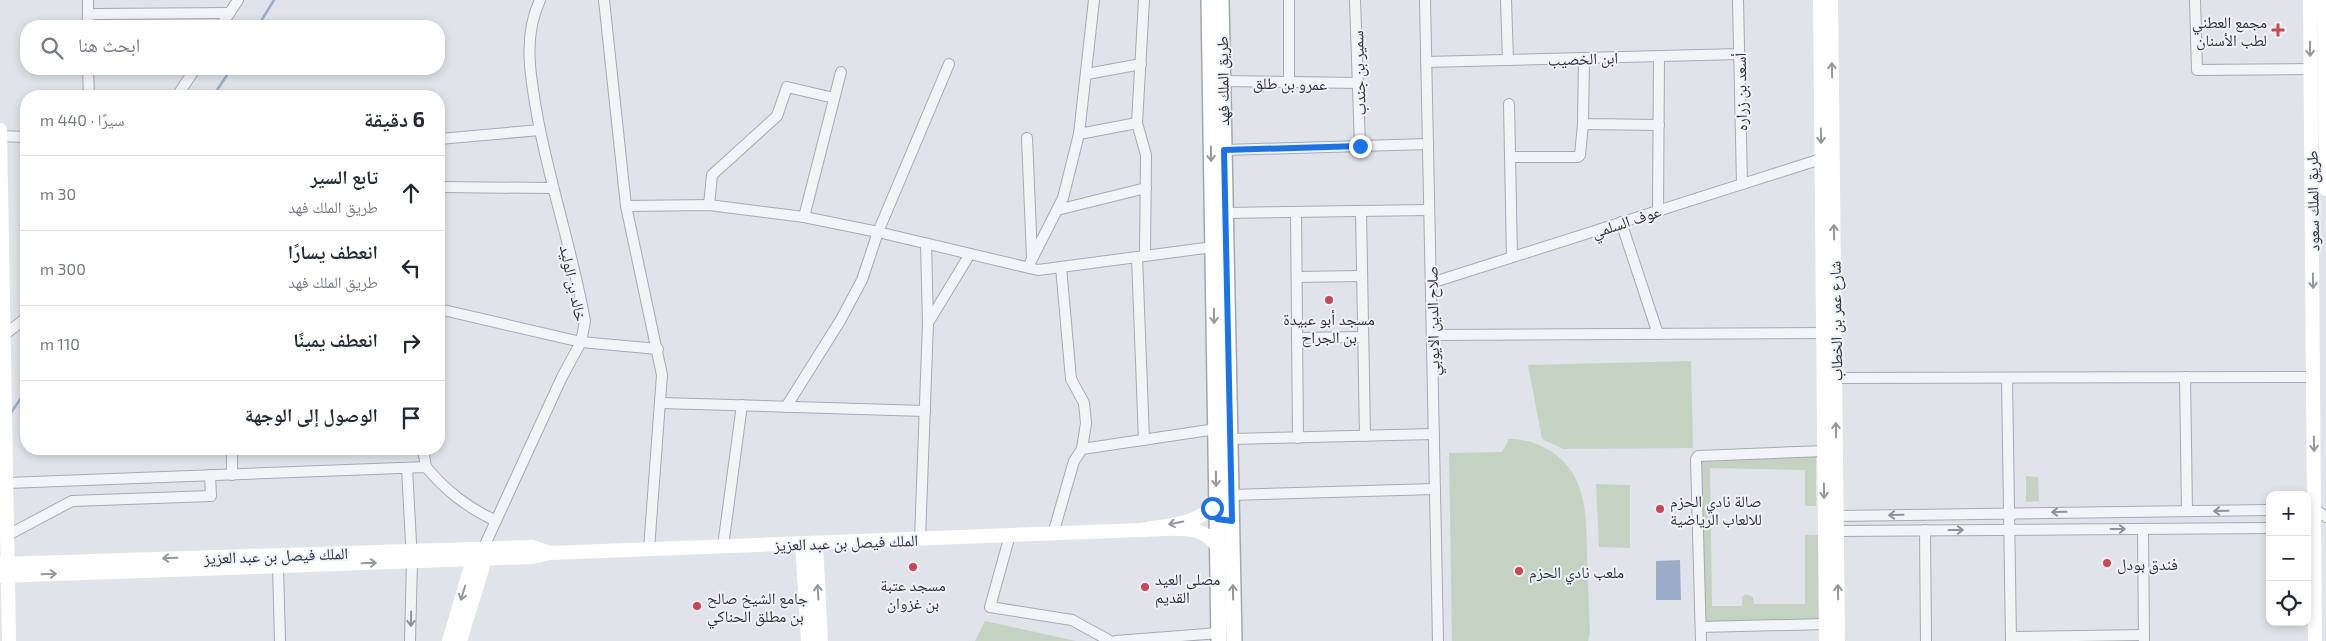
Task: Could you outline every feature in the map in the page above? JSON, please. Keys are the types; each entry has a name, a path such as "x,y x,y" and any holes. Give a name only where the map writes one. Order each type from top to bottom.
{"main road":[{"name":"طريق الملك فهد","path":"1208,0 1216,429 1224,498"},
{"name":"طريق الملك فهد","path":"1219,637 1218,525 1224,498 1230,439 1221,0"},
{"name":"طريق الملك فهد","path":"1218,525 1234,641"}],"street":[{"path":"87,20 88,0"},
{"path":"225,20 238,0"},
{"name":"خالد بن الوليد","path":"449,641 496,521 562,377 581,342 585,322 552,188 531,77 530,50 533,21 540,0"},
{"path":"604,0 626,206 658,349 662,375 662,403 649,549"},
{"path":"1030,263 1063,198 1079,134 1095,0"},
{"path":"1144,0 1137,123 1146,155 1146,188 1141,256 1144,440"},
{"path":"1289,0 1289,84"},
{"name":"سمير بن جندب","path":"1355,0 1360,146"},
{"name":"صلاح الدين الايوبي","path":"1425,0 1438,641"},
{"path":"1506,0 1508,60"},
{"name":"أسعد بن زراره","path":"1738,0 1742,184"},
{"name":"شارع عمر بن الخطاب","path":"1820,0 1826,641"},
{"name":"شارع عمر بن الخطاب","path":"1831,0 1838,641"},
{"path":"2195,0 2196,70 2310,69"},
{"name":"طريق الملك سعود","path":"2310,0 2316,512 2315,641"},
{"name":"طريق الملك سعود","path":"2324,0 2326,189"},
{"path":"88,15 229,13"},
{"name":"ابن الخصيب","path":"1426,62 1740,54"},
{"path":"1658,210 1659,56"},
{"path":"1510,158 1578,157 1580,155 1583,124 1584,58"},
{"path":"786,407 840,321 862,280 878,232 949,64"},
{"path":"1087,74 1141,64"},
{"path":"804,217 841,72"},
{"path":"88,75 89,90"},
{"path":"182,90 191,75"},
{"name":"عمرو بن طلق","path":"1222,81 1289,84 1358,83"},
{"path":"709,205 712,176 777,116 787,87 834,98"},
{"path":"1509,104 1512,257"},
{"path":"1079,134 1137,123"},
{"path":"1583,124 1659,125"},
{"path":"0,130 8,535 4,570 9,641"},
{"path":"445,138 540,130"},
{"path":"0,136 20,137"},
{"path":"1027,138 1030,263"},
{"path":"1224,150 1428,144"},
{"name":"عوف السلمي","path":"1431,283 1821,159"},
{"path":"445,187 552,188"},
{"path":"1057,210 1146,188"},
{"path":"626,206 709,205 804,217 970,254 1030,263 1038,270 1213,247"},
{"path":"1225,213 1429,210"},
{"path":"1361,211 1365,436"},
{"path":"1296,212 1298,438"},
{"path":"1621,222 1658,334"},
{"path":"920,539 928,323 926,244"},
{"path":"928,323 970,254"},
{"path":"1054,534 1074,461 1082,449 1086,423 1084,404 1071,379 1061,267"},
{"path":"1297,277 1362,276"},
{"path":"445,310 581,342 658,349"},
{"path":"4,335 20,323"},
{"path":"1432,335 1823,333"},
{"path":"1297,338 1363,337"},
{"path":"2185,377 2187,511"},
{"path":"1835,378 2314,377"},
{"path":"2007,378 2011,639 2144,638 2143,529"},
{"path":"662,403 925,411"},
{"path":"723,546 742,405"},
{"path":"1082,449 1216,429"},
{"path":"1230,439 1434,434"},
{"path":"1701,641 1696,459 1698,456 1824,451"},
{"path":"232,455 232,475"},
{"path":"424,455 426,467 445,489 476,512 496,521"},
{"path":"7,483 426,467"},
{"path":"407,468 412,556 410,641"},
{"path":"8,535 72,501 211,496 210,476"},
{"path":"1141,530 1196,519 1206,514 1224,498 1435,488"},
{"path":"1837,516 2266,510"},
{"path":"1196,519 1218,525"},
{"path":"1141,530 1197,529 1218,525"},
{"path":"1837,531 2266,528"},
{"name":"الملك فيصل بن عبد العزيز","path":"4,570 412,556 533,557 550,553 1141,530"},
{"path":"1926,530 1926,641"},
{"path":"1010,535 990,607 1072,620 1110,641"},
{"path":"808,641 809,543"},
{"path":"809,543 821,641"},
{"name":"الملك فيصل بن عبد العزيز","path":"4,570 278,566 412,556"},
{"name":"خالد بن الوليد","path":"460,641 481,556"},
{"path":"278,566 280,641"},
{"path":"1701,627 1826,624"},
{"path":"1116,641 1219,637"}],"green space":[{"path":"1691,361 1693,448 1563,449 1542,439 1528,365"},
{"name":"ملعب نادي الحزم","path":"1509,439 1532,442 1552,452 1573,473 1579,485 1583,498 1586,527 1590,633 1588,641 1452,641 1449,453 1502,452"},
{"path":"1816,455 1816,506 1805,506 1805,470 1710,468 1712,606 1742,606 1742,597 1746,594 1753,597 1754,604 1805,604 1805,535 1820,535 1821,621 1699,621 1698,459"},
{"path":"2026,476 2038,477 2039,501 2026,502"},
{"path":"1596,484 1630,485 1630,548 1599,547"},
{"path":"985,621 1076,641 975,641"}],"water":[{"path":"1680,560 1681,600 1656,600 1656,561"}],"waterway":[{"path":"262,20 274,0"},
{"path":"217,90 227,75"},
{"path":"10,414 20,400"}],"place":[{"name":"مجمع العطني لطب الأسنان","path":"2278,30"},
{"name":"مسجد أبو عبيدة بن الجراح","path":"1329,300"},
{"name":"صالة نادي الحزم للالعاب الرياضية","path":"1660,509"},
{"name":"فندق بودل","path":"2107,563"},
{"name":"مسجد عتبة بن غزوان","path":"913,567"},
{"name":"ملعب نادي الحزم","path":"1519,571"},
{"name":"مصلى العيد القديم","path":"1145,587"},
{"name":"جامع الشيخ صالح بن مطلق الحناكي","path":"697,606"}],"route":[{"path":"1212,508 1217,501 1217,519 1232,521 1224,150 1360,146"}]}
